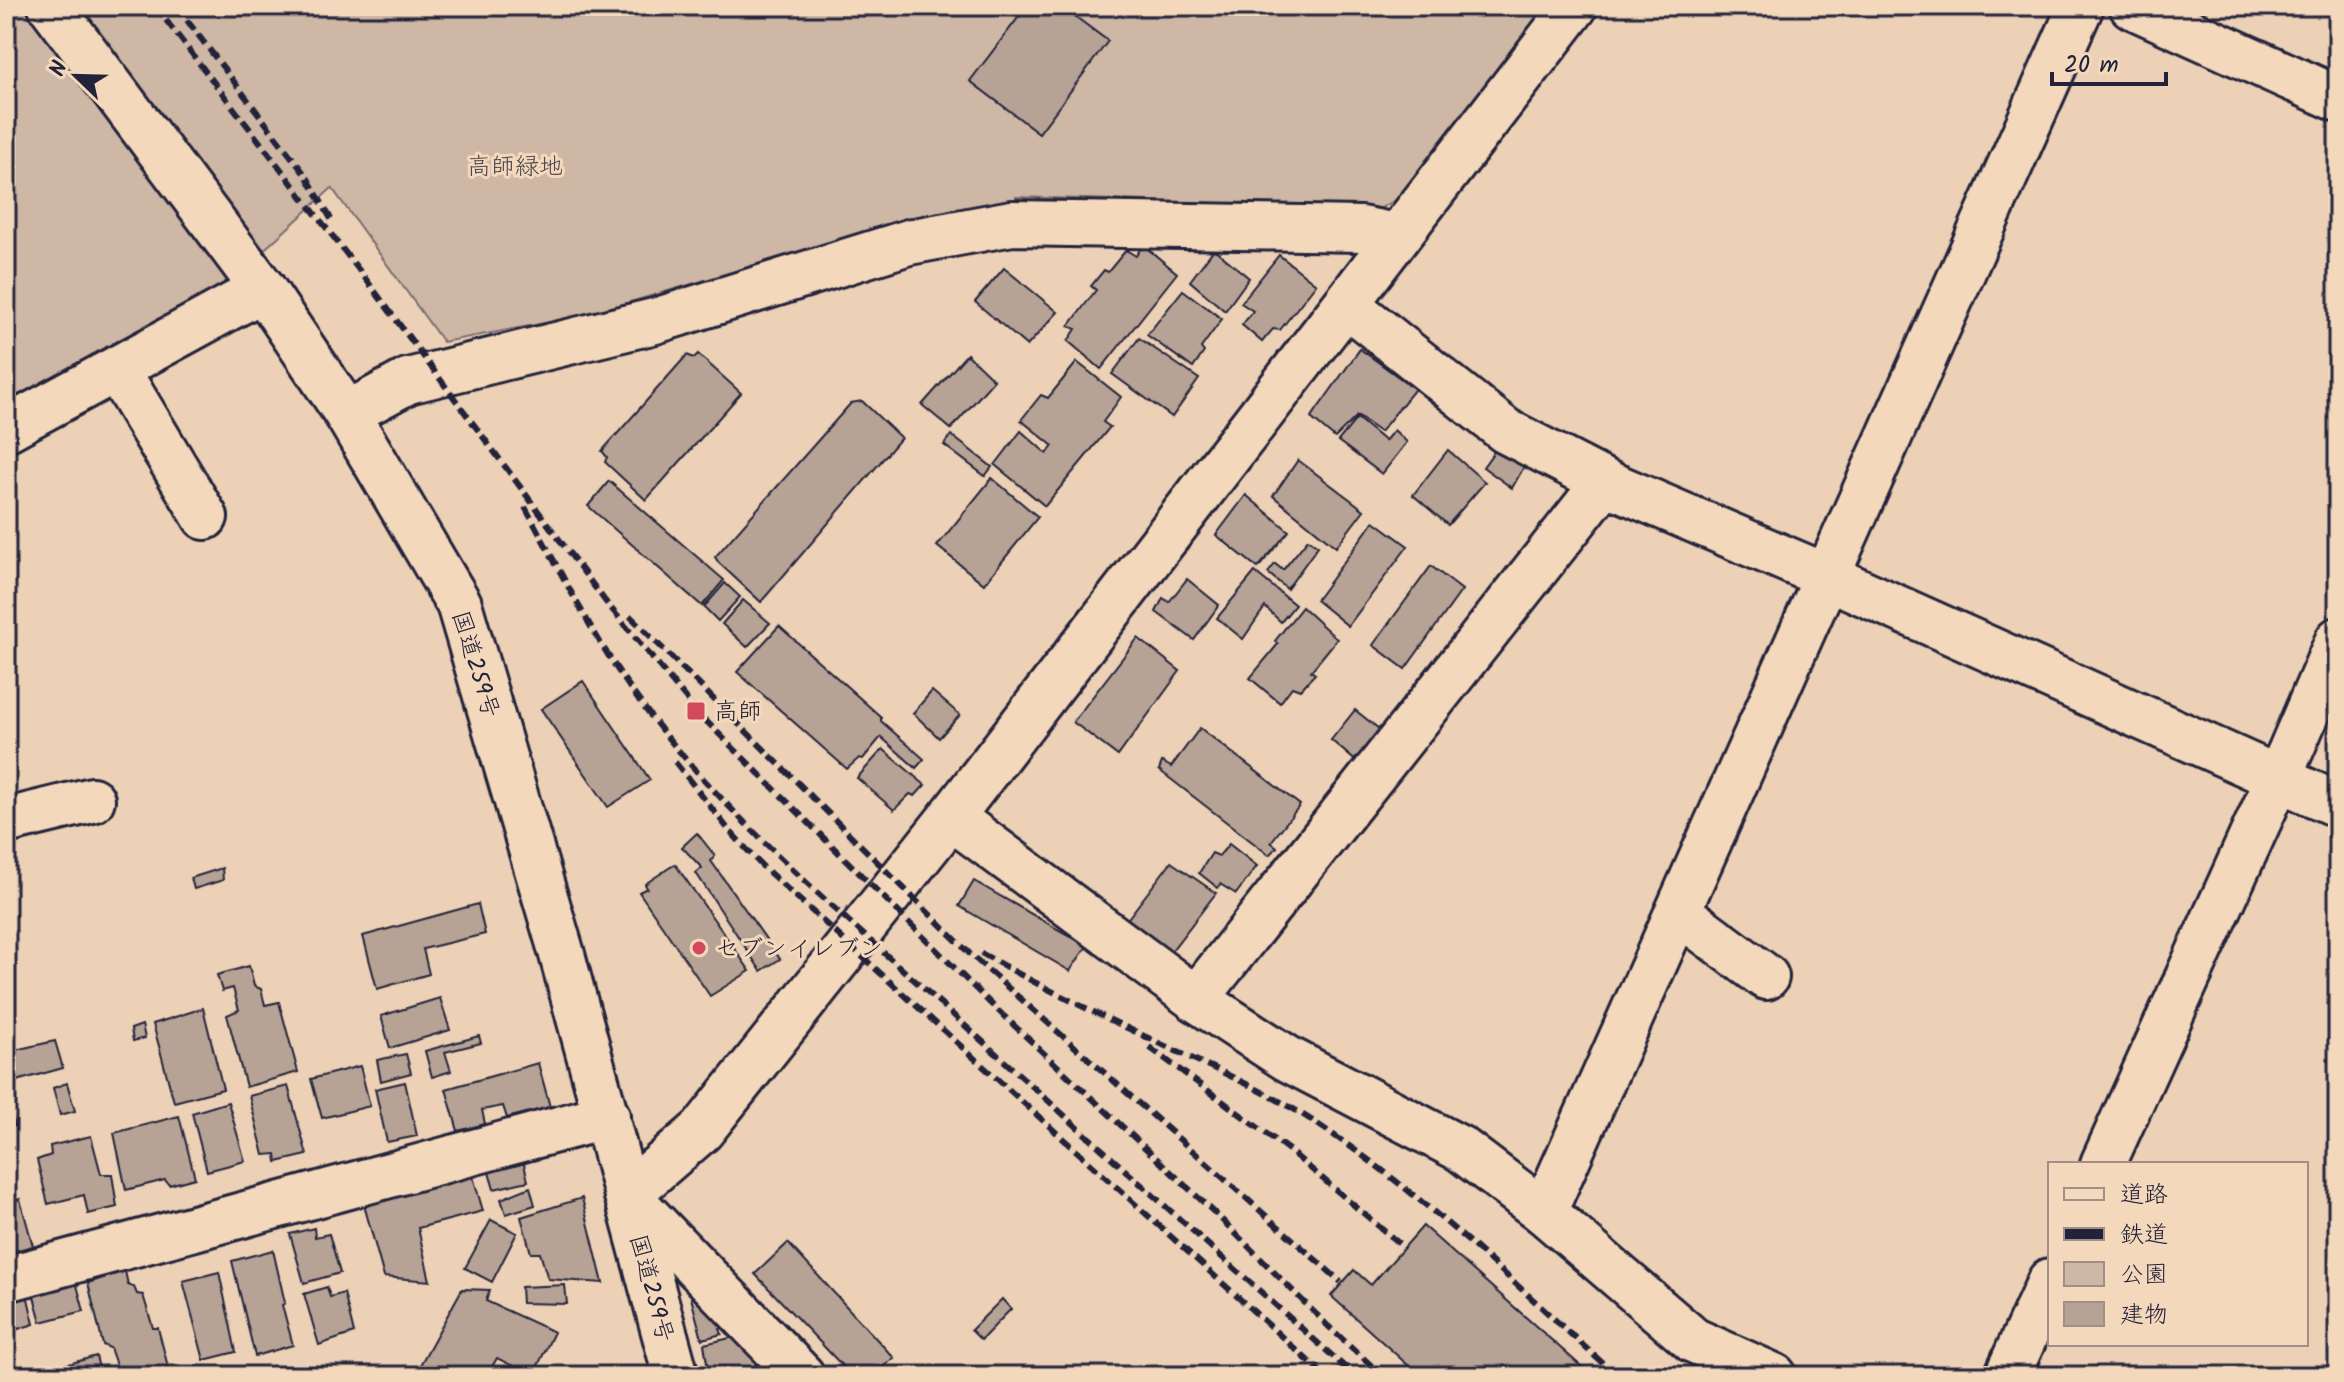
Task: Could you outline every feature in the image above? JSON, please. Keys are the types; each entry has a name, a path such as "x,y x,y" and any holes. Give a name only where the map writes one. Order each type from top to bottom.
{"main road":[{"name":"国道259号","path":"51,6 263,289 347,414 459,604 607,1116 676,1376"},
{"path":"802,1376 627,1195 702,1130 951,817 1575,6"},
{"path":"1544,1212 2081,6"},
{"path":"2132,6 2338,99"},
{"path":"347,414 408,381 655,321 909,242 1012,223 1361,229 1396,236"},
{"path":"6,429 263,289"},
{"path":"1347,305 1506,431 1605,482 1828,577 2338,805"},
{"path":"117,370 205,517"},
{"path":"1196,999 1605,482"},
{"path":"2104,1162 2338,640"},
{"path":"6,821 92,800"},
{"path":"951,817 1196,999 1288,1059 1461,1149 1544,1212 1693,1340 1774,1376"},
{"path":"1678,912 1766,977"},
{"path":"6,1279 607,1116"},
{"path":"2007,1376 2048,1285"}],"green space":[{"name":"高師緑地","path":"6,6 1547,6 1400,198 1381,208 1016,197 1016,209 861,235 578,317 443,342 332,188 224,286 6,417"}],"building":[{"path":"1027,6 1061,6 1108,41 1039,133 970,81"},
{"path":"1143,245 1177,273 1101,369 1068,341 1076,329 1069,326 1096,290 1091,286 1104,270 1108,272 1126,250 1136,256"},
{"path":"1214,249 1249,278 1225,311 1190,281"},
{"path":"1279,255 1316,284 1280,330 1273,329 1262,342 1242,325 1253,311 1241,303"},
{"path":"1004,268 1058,312 1027,346 975,302"},
{"path":"1183,290 1222,319 1201,348 1204,352 1193,368 1147,335"},
{"path":"1139,338 1199,379 1172,417 1112,374"},
{"path":"1360,349 1415,389 1380,432 1357,416 1335,438 1311,418"},
{"path":"698,354 741,393 646,500 605,462 607,457 602,451 687,355 694,358"},
{"path":"967,354 994,380 951,429 922,405"},
{"path":"1077,362 1121,397 1103,422 1110,427 1045,506 995,465 1021,431 1047,454 1053,446 1021,420 1041,395 1048,398"},
{"path":"862,401 901,438 761,602 715,557 851,403"},
{"path":"1357,418 1385,441 1394,430 1407,442 1382,474 1338,441"},
{"path":"951,435 992,467 985,476 944,445"},
{"path":"1498,446 1525,465 1512,488 1483,467"},
{"path":"1448,450 1485,482 1448,525 1413,495"},
{"path":"1298,460 1364,510 1336,547 1273,496"},
{"path":"992,478 1038,517 984,584 937,546"},
{"path":"609,481 724,580 702,606 588,506"},
{"path":"1246,495 1289,531 1258,568 1216,535"},
{"path":"1374,521 1408,546 1348,626 1316,600"},
{"path":"1308,539 1318,546 1287,589 1268,573 1275,564 1283,570"},
{"path":"1431,566 1462,590 1405,669 1373,645"},
{"path":"1255,572 1295,605 1281,622 1265,607 1243,639 1217,618"},
{"path":"1187,579 1219,605 1194,640 1156,612 1163,598 1169,602"},
{"path":"725,583 740,597 718,621 704,607"},
{"path":"743,600 770,623 747,647 722,624"},
{"path":"1302,607 1337,639 1311,671 1315,674 1300,690 1292,687 1280,703 1250,678 1278,644 1275,641"},
{"path":"779,626 924,759 916,768 881,737 863,759 859,758 847,769 737,672"},
{"path":"1138,638 1180,671 1118,756 1073,722"},
{"path":"583,681 650,780 608,807 541,709"},
{"path":"932,691 960,715 939,738 913,713"},
{"path":"1355,710 1384,733 1358,763 1331,740"},
{"path":"1200,728 1300,805 1271,842 1277,847 1269,855 1159,770 1162,762 1171,767"},
{"path":"883,749 925,785 915,796 910,794 894,810 857,778"},
{"path":"697,833 715,856 711,861 780,959 761,971 696,873 702,868 682,847"},
{"path":"1229,844 1257,866 1236,894 1220,884 1218,888 1199,873 1212,853 1219,856"},
{"path":"1171,862 1216,893 1169,954 1126,921"},
{"path":"675,864 750,971 710,996 639,892 647,888 645,884"},
{"path":"222,868 223,880 194,889 191,878"},
{"path":"974,881 1087,946 1070,971 959,906"},
{"path":"478,904 485,934 423,949 429,974 377,989 363,936"},
{"path":"249,966 254,986 261,989 265,1005 279,1002 298,1072 246,1087 227,1015 239,1010 233,988 222,991 217,975"},
{"path":"440,998 450,1030 390,1048 381,1016"},
{"path":"203,1008 223,1089 174,1102 153,1024"},
{"path":"142,1025 145,1038 133,1041 131,1029"},
{"path":"479,1036 481,1043 445,1052 451,1071 432,1077 425,1051"},
{"path":"55,1041 63,1068 6,1084 6,1052"},
{"path":"406,1054 411,1073 381,1081 377,1060"},
{"path":"538,1063 550,1107 507,1118 503,1106 482,1110 485,1124 458,1131 446,1089"},
{"path":"360,1066 370,1106 322,1118 311,1079"},
{"path":"405,1082 417,1136 387,1142 375,1089"},
{"path":"67,1083 75,1111 60,1115 53,1088"},
{"path":"288,1086 307,1155 277,1162 276,1154 264,1155 249,1096"},
{"path":"6,1093 15,1126 6,1129"},
{"path":"228,1102 245,1161 207,1171 192,1113"},
{"path":"179,1116 195,1178 169,1185 165,1180 126,1190 114,1133"},
{"path":"91,1136 101,1174 112,1174 117,1207 88,1214 84,1195 48,1204 37,1160 51,1155 50,1146"},
{"path":"522,1156 528,1181 494,1189 487,1166"},
{"path":"472,1173 483,1211 418,1228 430,1281 384,1277 364,1205"},
{"path":"530,1187 535,1205 506,1214 501,1199"},
{"path":"582,1198 603,1283 548,1279 540,1253 531,1253 521,1217"},
{"path":"20,1199 33,1246 6,1253 6,1203"},
{"path":"491,1220 517,1233 492,1282 465,1268"},
{"path":"1423,1226 1592,1376 1420,1376 1331,1296 1354,1270 1371,1285"},
{"path":"314,1228 315,1237 329,1234 340,1273 304,1283 290,1234"},
{"path":"788,1243 894,1358 872,1376 852,1376 755,1274"},
{"path":"273,1250 285,1303 282,1305 293,1345 255,1356 232,1261"},
{"path":"125,1271 128,1285 134,1287 137,1294 143,1295 153,1328 158,1328 168,1367 120,1376 110,1348 103,1345 88,1283"},
{"path":"219,1272 236,1352 204,1360 183,1281"},
{"path":"75,1278 84,1311 41,1322 32,1289"},
{"path":"565,1285 567,1304 522,1303 521,1287"},
{"path":"327,1287 330,1297 344,1293 354,1333 319,1345 304,1294"},
{"path":"462,1289 490,1290 486,1301 554,1332 533,1376 497,1358 489,1372 478,1368 473,1376 414,1376"},
{"path":"26,1290 34,1324 6,1333 6,1295"},
{"path":"710,1293 728,1326 720,1329 722,1334 702,1339 691,1298"},
{"path":"1002,1299 1011,1309 981,1340 971,1330"},
{"path":"748,1334 757,1371 768,1369 769,1376 709,1376 704,1344"},
{"path":"96,1356 101,1376 57,1376 55,1368"},
{"path":"48,1368 50,1376 20,1376"}],"railway":[{"path":"155,6 365,278 605,601 696,711 990,1003 1216,1214 1328,1326 1383,1376"},
{"path":"176,6 307,177 331,219"},
{"path":"525,507 589,624 632,691 664,734 737,815 858,930 1355,1376"},
{"path":"630,616 970,954 1341,1282"},
{"path":"675,762 761,865 1325,1376"},
{"path":"981,953 1077,1004 1239,1080 1300,1113 1425,1204 1617,1376"},
{"path":"1149,1047 1290,1151 1402,1246"}],"place":[{"name":"高師","path":"696,711"},
{"name":"セブンイレブン","path":"699,948"}]}
